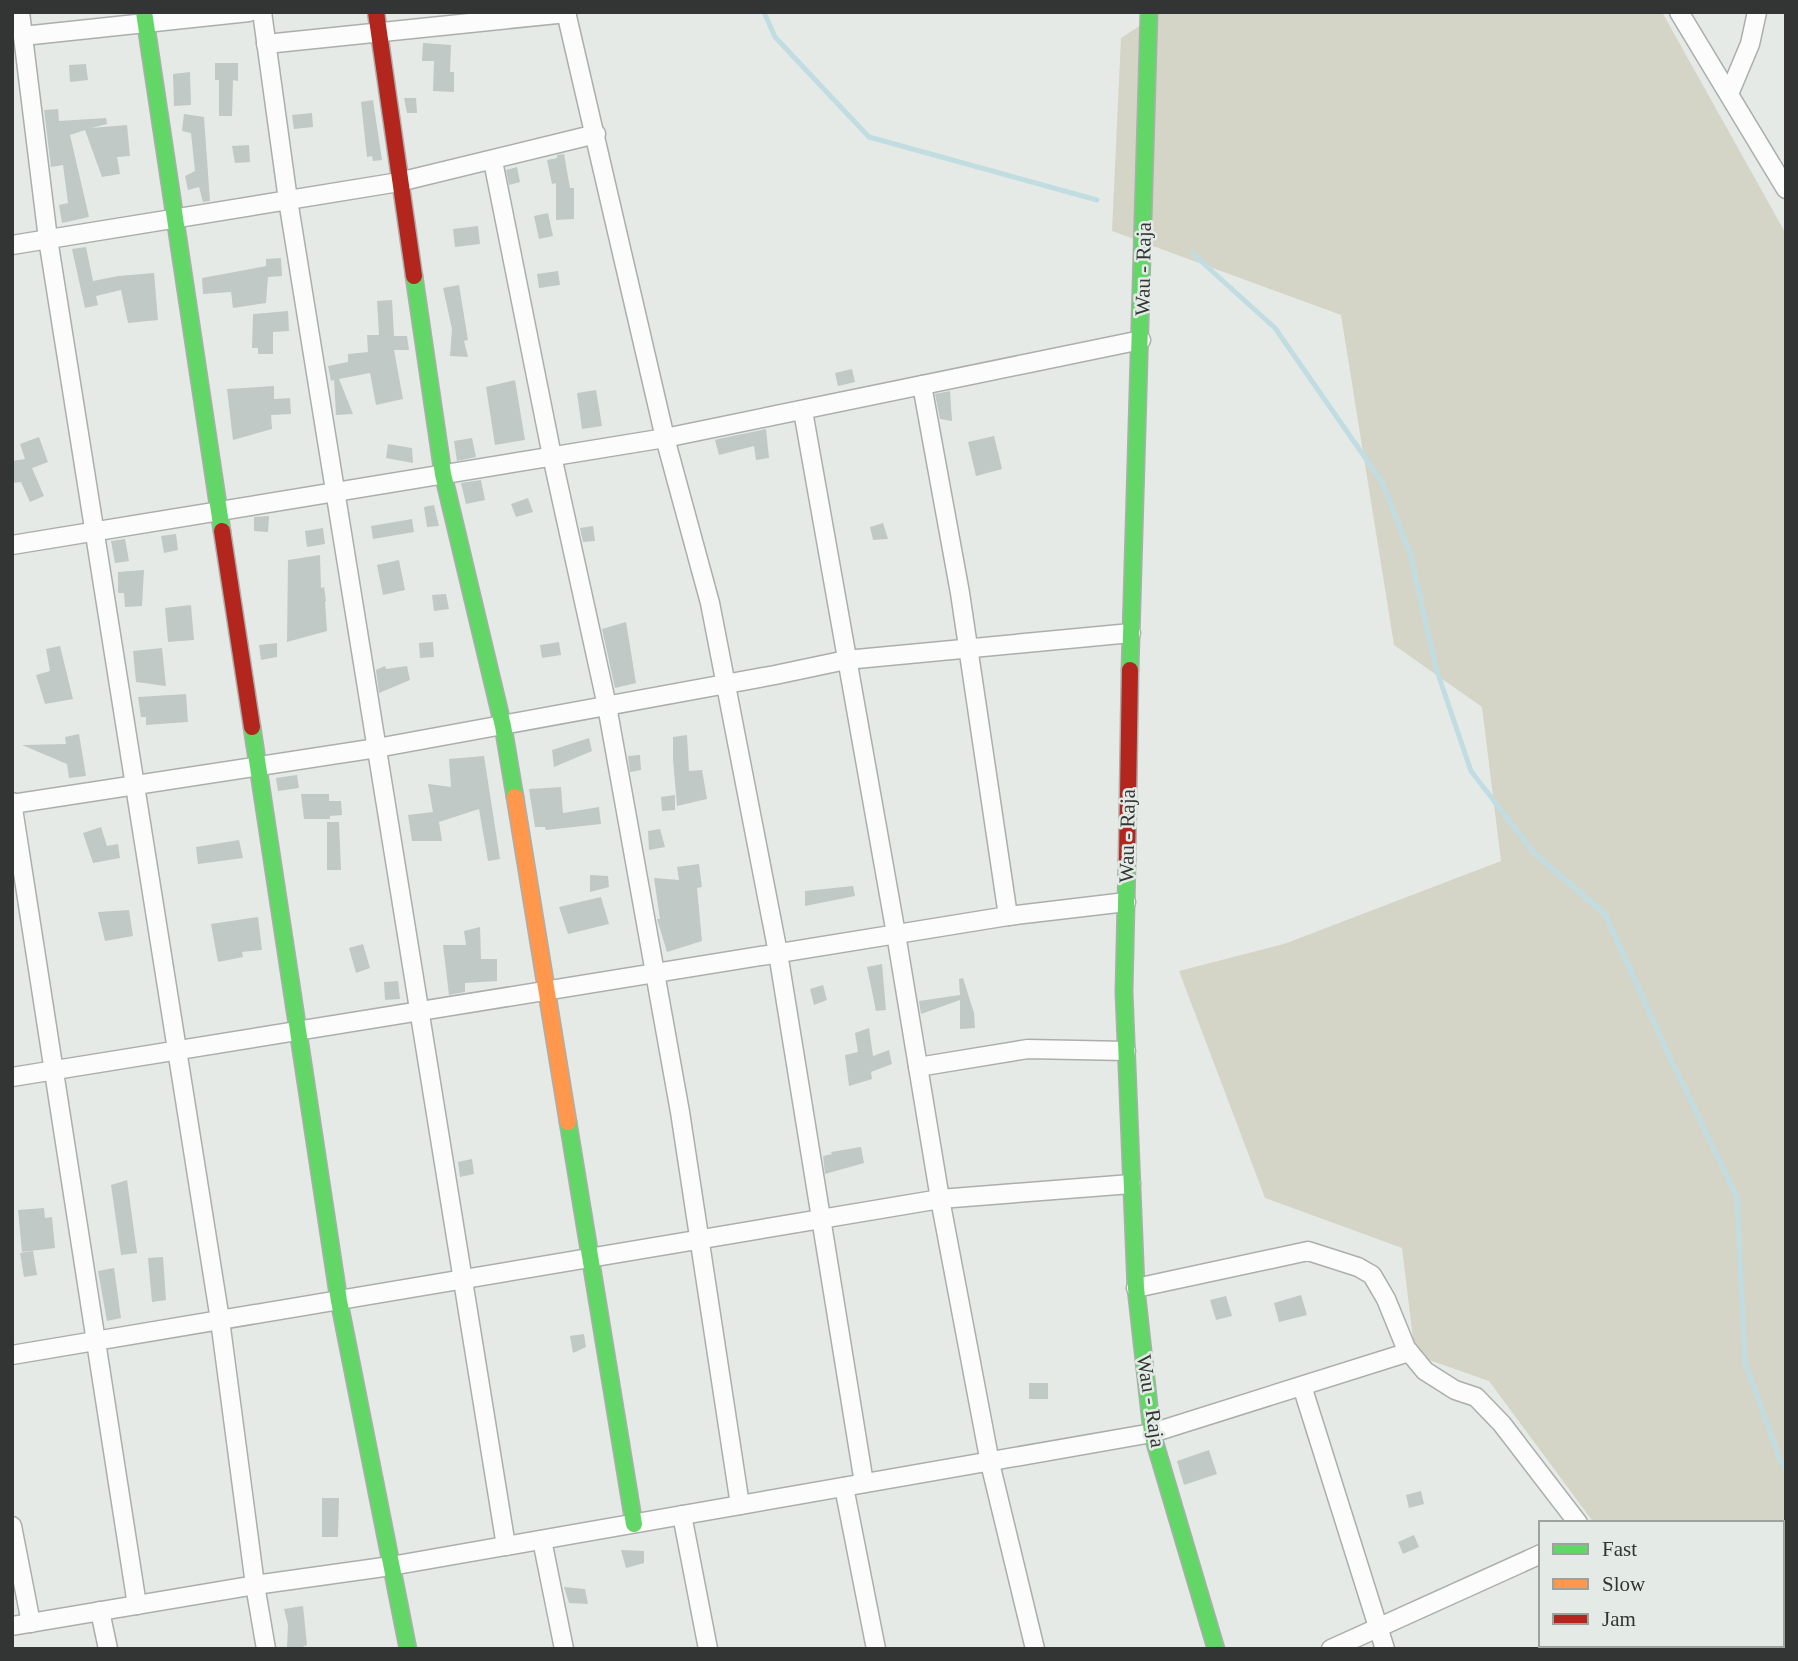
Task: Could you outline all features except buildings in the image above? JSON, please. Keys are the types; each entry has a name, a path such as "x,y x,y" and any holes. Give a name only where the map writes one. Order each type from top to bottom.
{"street":[{"path":"20,12 48,239 220,1320 266,1649"},
{"path":"23,36 145,18 249,12"},
{"path":"262,12 288,200 506,1546"},
{"path":"376,12 443,474 503,726 634,1524"},
{"name":"Wau - Raja","path":"1149,12 1131,633 1124,992 1131,1184 1136,1288 1152,1433 1216,1649"},
{"path":"1679,12 1729,94 1777,159 1786,189"},
{"path":"1729,94 1751,44 1757,12"},
{"path":"266,44 567,13 665,438 710,603 779,953 864,1483"},
{"path":"145,18 339,1301 408,1649"},
{"path":"12,245 399,181 494,161 596,134"},
{"path":"494,161 552,456 607,706 680,1112 740,1505"},
{"path":"12,545 665,438 1141,340"},
{"path":"922,385 949,524 1007,916"},
{"path":"803,411 940,1199 990,1463 1035,1649"},
{"path":"137,1605 12,803 377,748 846,660 1131,633"},
{"path":"12,1077 1007,916 1126,902"},
{"path":"918,1067 1028,1049 1126,1051"},
{"path":"12,1355 940,1199 1131,1184"},
{"path":"1136,1288 1308,1251 1358,1267 1372,1275 1386,1299 1409,1352 1425,1371 1455,1390 1476,1397 1502,1424 1576,1521"},
{"path":"12,1626 255,1585 391,1566 1152,1433 1409,1352"},
{"path":"1302,1386 1385,1649"},
{"path":"844,1487 876,1649"},
{"path":"682,1515 708,1649"},
{"path":"12,1526 31,1623"},
{"path":"542,1539 564,1649"},
{"path":"1331,1649 1539,1555"},
{"path":"100,1611 108,1649"}],"shaded area":[{"path":"1161,12 1662,12 1786,234 1786,1649 1662,1647 1784,1647 1784,1521 1593,1521 1489,1381 1415,1355 1402,1248 1265,1198 1179,971 1284,944 1501,861 1482,707 1394,645 1341,315 1112,231 1121,38"}],"waterway":[{"path":"764,12 775,37 869,137 1097,200"},
{"path":"1193,254 1275,328 1382,482 1410,553 1436,668 1471,771 1534,853 1605,914 1737,1197 1745,1362 1786,1471"}],"traffic: fast":[{"path":"144,12 222,531"},
{"path":"1130,670 1149,12"},
{"path":"414,276 443,474 503,726 515,797"},
{"path":"252,727 339,1301 408,1649"},
{"path":"1127,860 1124,992 1136,1288 1152,1433 1216,1649"},
{"path":"568,1122 634,1524"}],"traffic: slow":[{"path":"515,797 568,1122"}],"traffic: jam":[{"path":"376,12 414,276"},
{"path":"222,531 252,727"},
{"path":"1127,860 1130,670"}]}
